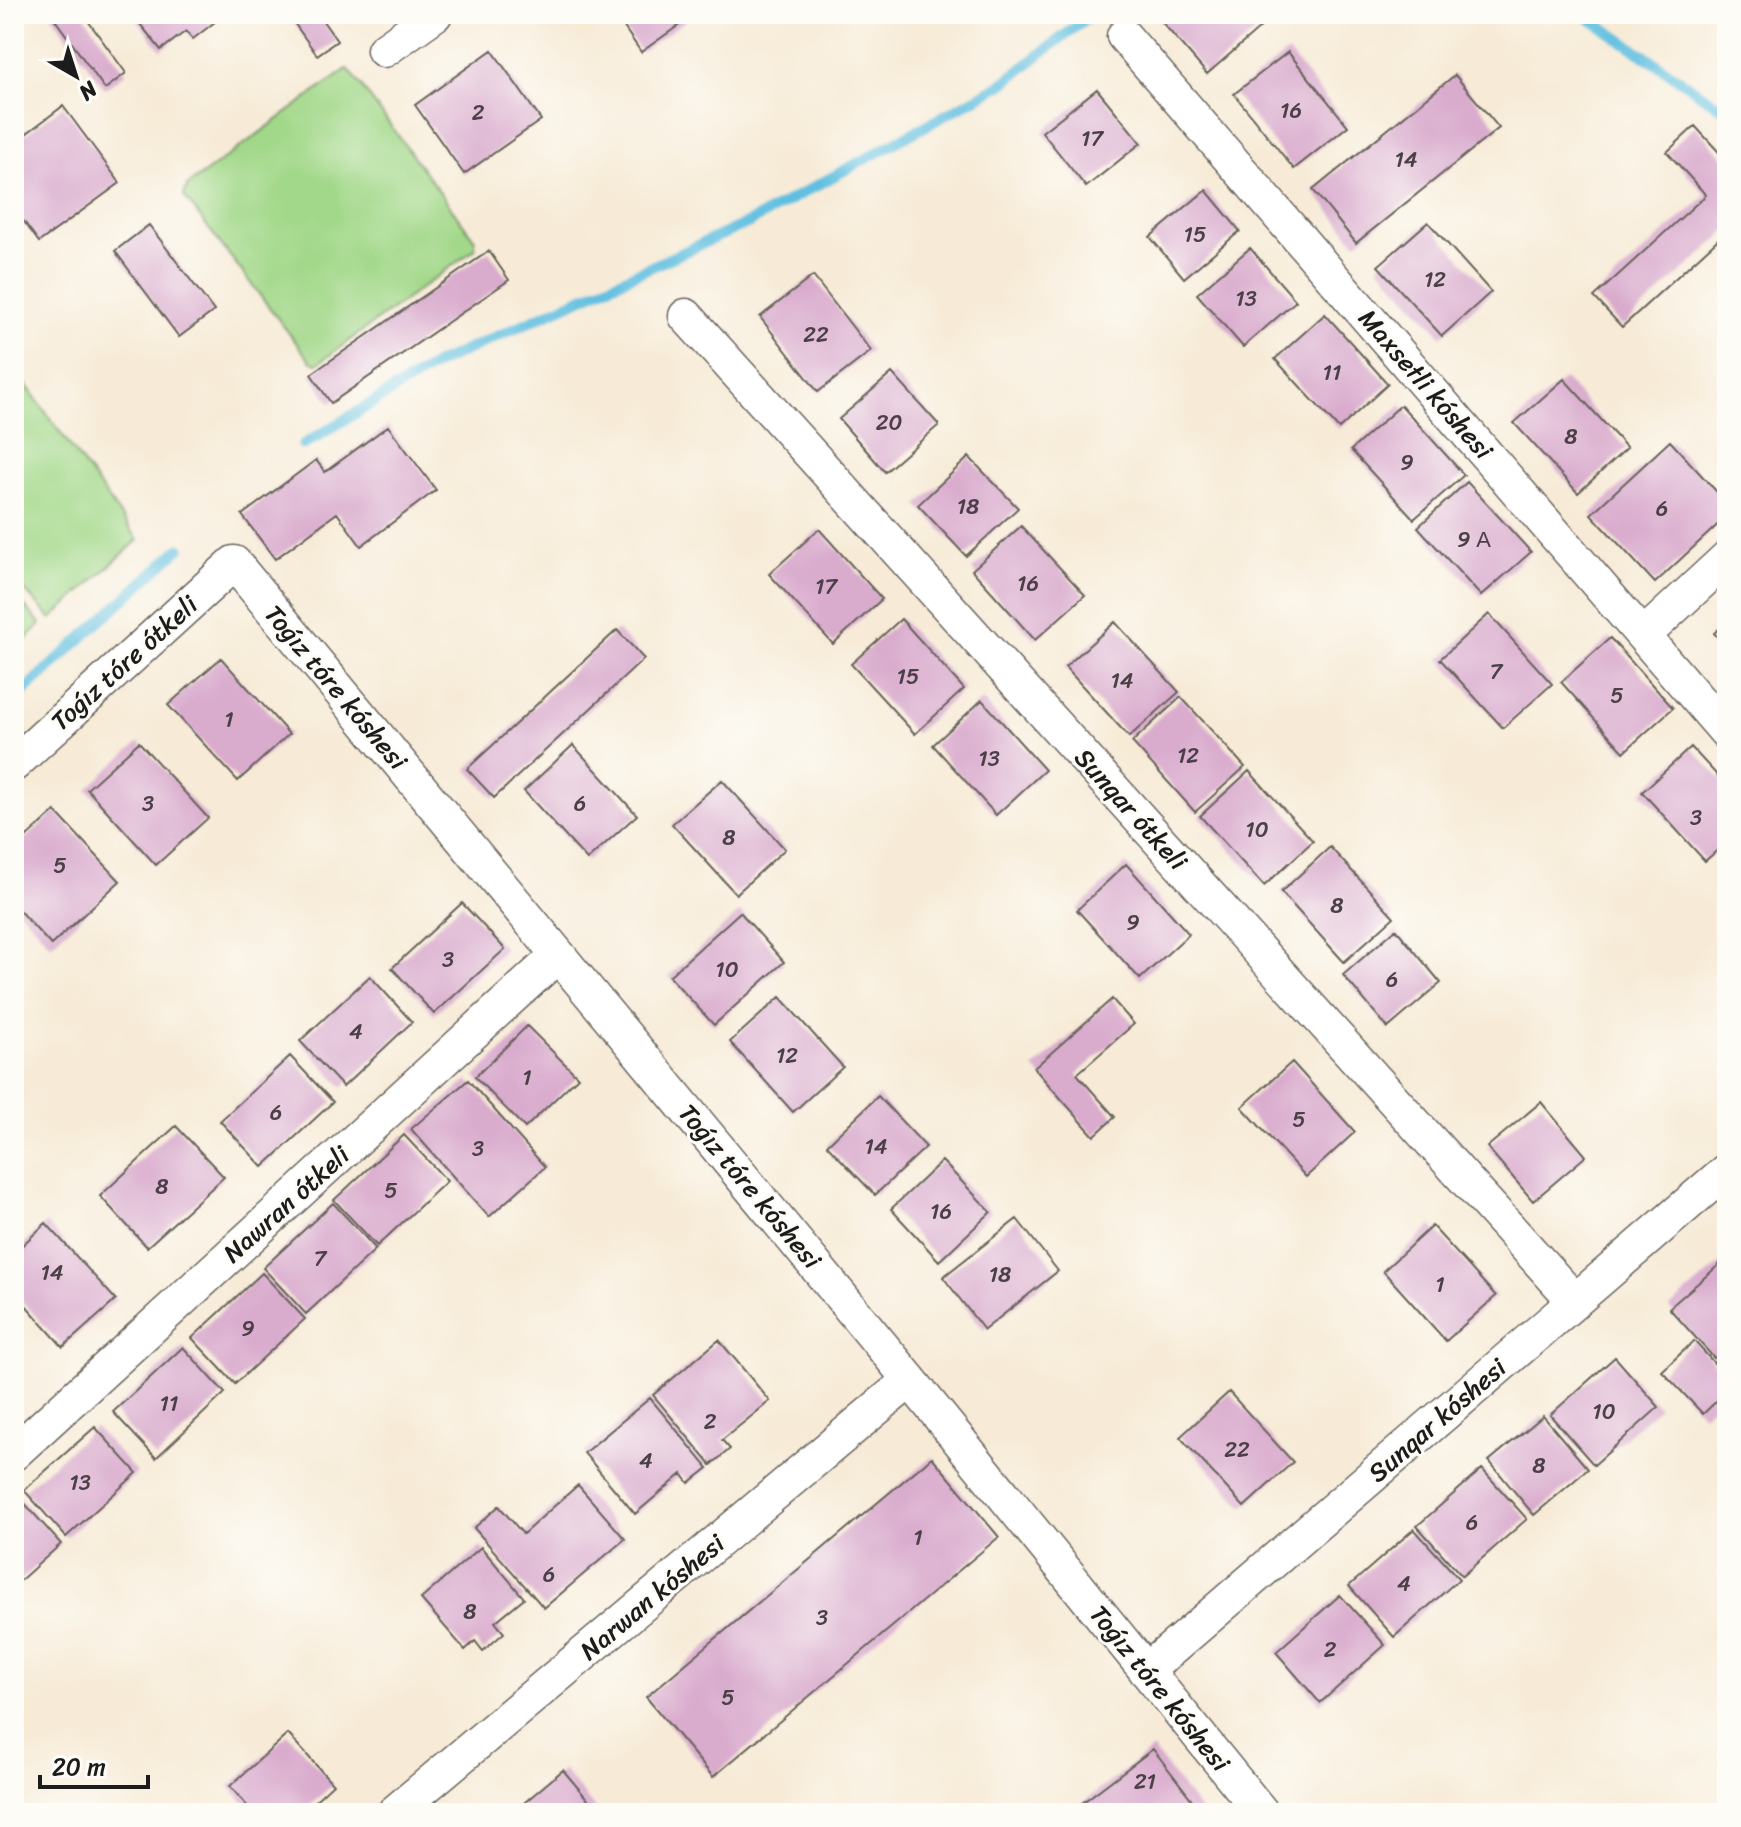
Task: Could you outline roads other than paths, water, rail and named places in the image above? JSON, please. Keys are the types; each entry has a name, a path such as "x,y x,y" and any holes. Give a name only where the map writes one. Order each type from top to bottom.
{"street":[{"path":"384,50 435,14"},
{"name":"Maxsetli kóshesi","path":"1124,36 1727,733"},
{"name":"Sunqar ótkeli","path":"686,316 1575,1301"},
{"path":"1643,636 1727,558"},
{"name":"Toǵız tóre ótkeli","path":"14,764 234,563"},
{"name":"Toǵız tóre kóshesi","path":"234,563 910,1380 1262,1813"},
{"name":"Nawran ótkeli","path":"14,1453 558,955"},
{"name":"Sunqar kóshesi","path":"1146,1671 1727,1170"},
{"name":"Narwan kóshesi","path":"394,1813 910,1380"}],"waterway":[{"path":"303,445 438,363 750,222 1002,84 1092,14"},
{"path":"1583,14 1727,112"},
{"path":"14,700 180,548"}]}
